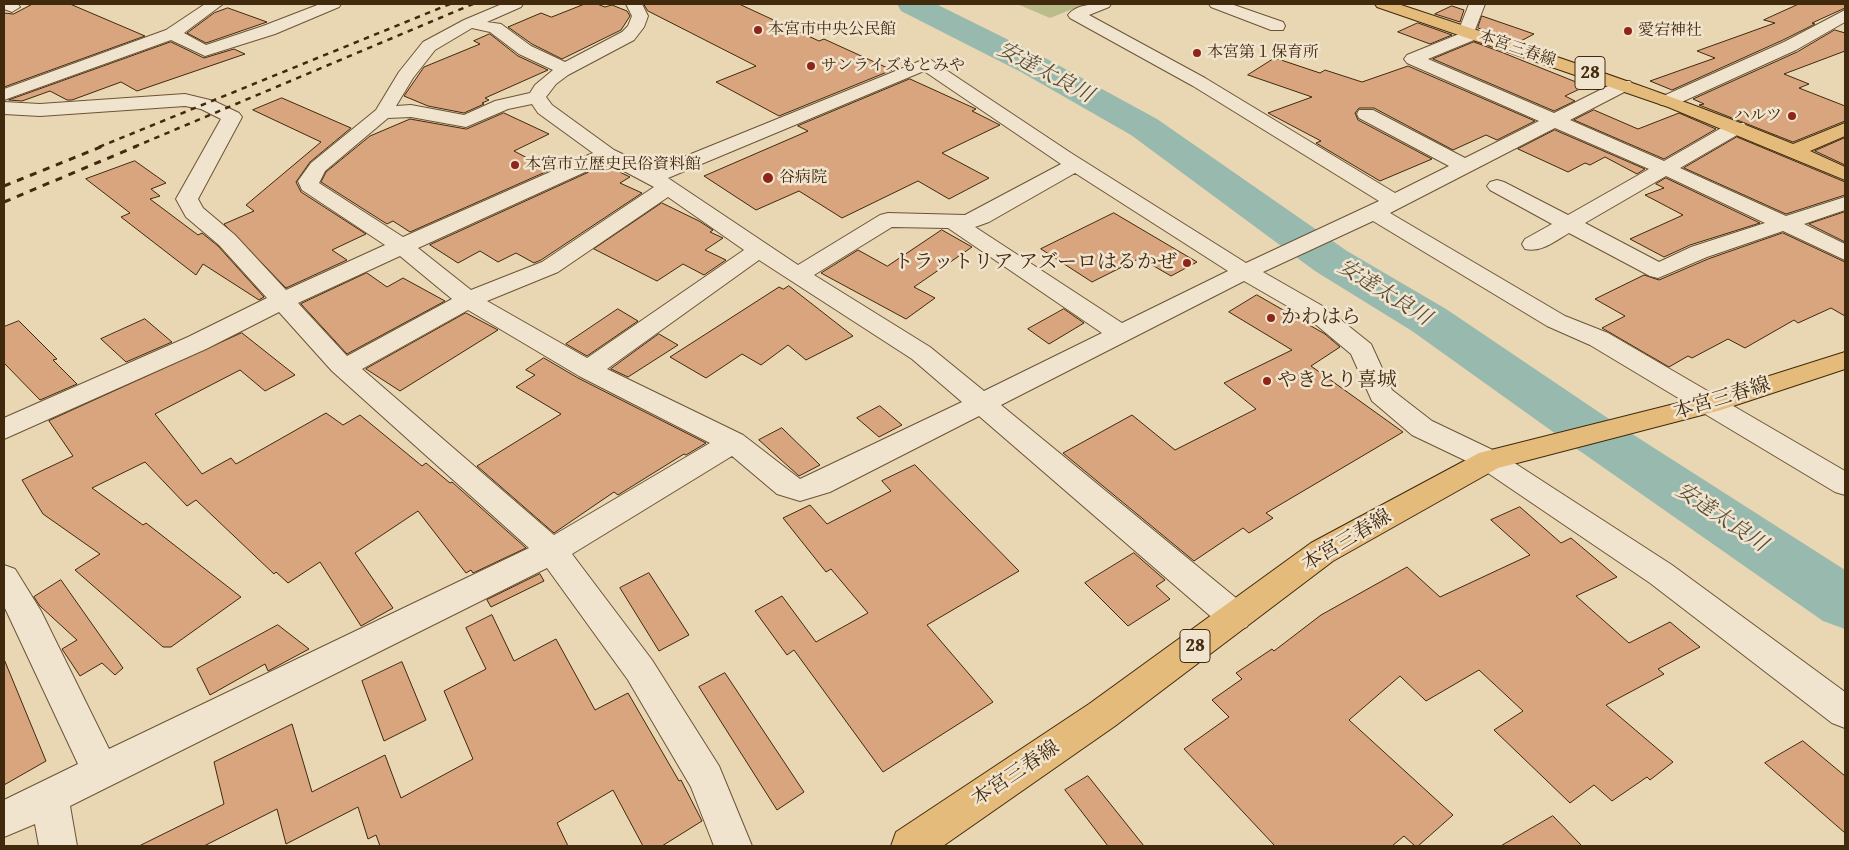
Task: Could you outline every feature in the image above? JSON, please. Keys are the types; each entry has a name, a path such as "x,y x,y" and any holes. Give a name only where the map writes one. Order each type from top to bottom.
{"main road":[{"name":"本宮三春線","path":"1383,4 1624,84 1795,150 1845,174"},
{"path":"1795,150 1845,129"},
{"name":"本宮三春線","path":"910,846 1102,715 1322,552 1489,460 1699,407 1845,360"}],"street":[{"path":"4,94 172,34 215,4"},
{"path":"172,34 206,51 269,30 333,4"},
{"path":"515,4 470,23 429,46 405,76 383,113 355,139 318,167 308,181 308,186 403,247 468,300 588,370 733,442 786,486 800,490 820,484 1245,272 1379,210 1624,84"},
{"path":"634,4 640,16 636,27 628,36 548,82 538,91 537,97 545,109 607,154 660,182 759,250 921,354 1235,617"},
{"path":"1103,4 1076,15 1199,82 1379,210 1556,321 1600,339 1699,407 1845,484"},
{"path":"1216,4 1277,26"},
{"path":"1476,4 1470,33 1413,59 1553,121 1667,168 1784,222 1845,253"},
{"path":"1668,101 1790,46 1845,15"},
{"path":"470,23 495,28 525,50 568,70"},
{"path":"345,368 468,300 550,267 609,229 660,182 925,64 1075,164 1245,272 1317,313 1362,350 1381,395 1422,428 1489,460 1661,574 1845,712"},
{"path":"383,113 412,111 466,121 502,105 537,97"},
{"path":"4,108 40,110 185,100 207,105 232,117 188,200 194,212 227,240 281,301 345,368 552,551 640,670 706,778 733,846"},
{"path":"1366,114 1465,166"},
{"path":"1533,244 1737,127"},
{"path":"4,429 197,343 281,301 607,154"},
{"path":"799,274 888,220 968,222 981,217 1075,164"},
{"path":"1497,186 1658,271 1699,252 1784,222 1845,204"},
{"path":"953,222 1121,334"},
{"path":"588,370 759,250"},
{"path":"4,819 552,551 733,442"},
{"path":"4,578 29,621 101,773"},
{"path":"49,798 58,846"}],"green space":[{"path":"1017,4 1085,4 1050,18"}],"building":[{"path":"33,4 70,4 145,36 4,87 4,13 13,14"},
{"path":"585,4 597,4 605,7 612,5 627,11 630,16 621,30 562,59 532,44 508,27 541,13 551,17"},
{"path":"644,4 739,4 819,41 824,39 892,70 779,116 716,82 756,66 648,11"},
{"path":"1799,4 1845,4 1845,8 1812,23 1815,24 1783,40 1672,90 1650,81 1715,58 1697,51 1775,23 1764,20"},
{"path":"1452,6 1464,10 1460,22 1435,14"},
{"path":"228,8 267,22 206,43 187,33 214,13"},
{"path":"1482,16 1534,34 1519,42 1478,28"},
{"path":"1418,23 1452,35 1430,44 1398,32"},
{"path":"1835,30 1845,33 1845,51 1784,74 1809,84 1799,88 1845,106 1845,121 1793,142 1699,105 1704,104 1693,99 1797,52"},
{"path":"490,34 518,56 548,70 485,98 489,100 464,113 428,106 404,96 424,67 480,44 474,41"},
{"path":"171,42 204,58 234,49 245,54 137,91 121,82 72,100 67,100 50,91 22,101 9,100"},
{"path":"1474,42 1586,86 1565,96 1575,101 1554,111 1433,59"},
{"path":"1275,58 1320,73 1325,70 1362,82 1408,66 1535,121 1497,140 1486,135 1453,150 1374,108 1359,108 1355,113 1358,120 1432,159 1380,181 1316,143 1321,141 1268,113 1312,97 1248,75"},
{"path":"910,79 976,109 972,111 1000,125 942,153 989,178 949,199 918,181 842,218 799,191 756,210 704,176 808,131 798,126"},
{"path":"282,98 351,128 310,162 296,182 301,192 366,234 332,250 347,260 286,288 224,224 254,211 246,205 321,142 253,110"},
{"path":"1594,110 1638,129 1679,113 1716,129 1664,159 1574,120"},
{"path":"504,113 549,134 514,151 550,170 410,232 393,221 387,224 321,182 326,172 370,136 410,119 466,129"},
{"path":"1555,130 1645,169 1637,174 1605,157 1590,165 1585,163 1568,172 1518,149"},
{"path":"1737,137 1845,182 1845,195 1786,214 1684,168"},
{"path":"1845,138 1845,165 1815,151"},
{"path":"135,161 166,183 151,189 160,196 150,199 198,235 202,233 218,246 264,297 259,300 203,264 196,275 121,217 130,213 86,179"},
{"path":"605,165 630,177 620,183 642,193 541,260 534,263 516,253 498,262 480,251 458,263 430,245"},
{"path":"1666,178 1760,223 1690,245 1664,257 1630,239 1683,215 1645,195 1664,188 1656,184"},
{"path":"662,203 699,221 713,230 710,232 723,238 705,250 726,260 704,275 683,264 657,281 594,249"},
{"path":"1845,212 1845,242 1809,224"},
{"path":"1114,213 1197,262 1171,276 1140,258 1092,282 1041,249"},
{"path":"942,230 972,247 914,287 935,298 906,319 821,273 858,250 887,266"},
{"path":"1783,233 1845,262 1845,316 1831,308 1798,323 1794,320 1745,348 1728,339 1692,358 1688,356 1669,367 1602,328 1625,316 1595,299 1644,275 1659,280 1708,259"},
{"path":"367,273 387,287 403,278 445,301 347,354 301,304"},
{"path":"789,286 853,336 806,360 788,345 761,365 742,354 706,378 670,357 779,287 783,289"},
{"path":"1257,295 1325,334 1340,347 1311,366 1403,432 1266,513 1273,518 1249,533 1243,528 1194,561 1063,453 1132,415 1175,450 1256,409 1224,383 1292,350 1229,312"},
{"path":"618,309 638,321 587,356 566,344"},
{"path":"1064,309 1084,323 1049,344 1028,329"},
{"path":"466,313 498,330 400,391 366,369"},
{"path":"145,319 172,342 126,362 101,339"},
{"path":"19,321 57,359 53,360 77,384 40,400 4,363 4,327"},
{"path":"242,333 295,375 265,391 240,370 155,414 202,474 231,458 236,464 326,413 343,425 360,415 422,466 426,463 450,483 452,482 526,548 473,573 471,570 466,573 418,511 355,553 393,608 361,626 320,562 288,583 276,572 274,574 196,500 187,506 145,462 92,488 143,525 146,523 241,597 171,647 163,647 75,570 100,554 43,514 22,480 73,456 49,421"},
{"path":"659,334 678,345 628,377 611,369"},
{"path":"544,358 578,378 706,443 686,455 684,454 618,495 614,492 554,533 477,466 561,414 516,387 535,375 526,370"},
{"path":"880,406 902,425 879,437 857,418"},
{"path":"782,428 820,465 799,476 759,440"},
{"path":"915,465 1019,571 927,625 993,702 883,772 794,650 787,655 755,611 782,596 816,642 868,613 831,569 826,572 783,518 810,505 827,524 891,491 882,481"},
{"path":"1520,507 1561,543 1571,538 1617,577 1576,596 1629,643 1670,622 1700,647 1658,669 1664,674 1606,705 1673,762 1650,780 1647,777 1612,801 1594,785 1570,803 1494,730 1523,711 1479,670 1426,701 1400,676 1349,720 1453,815 1418,846 1415,846 1404,836 1392,846 1275,846 1184,749 1229,717 1212,700 1242,679 1236,673 1272,649 1274,651 1321,615 1407,567 1440,597 1530,555 1491,520"},
{"path":"1134,553 1165,580 1156,586 1170,599 1128,626 1085,583"},
{"path":"649,573 689,635 659,651 620,588"},
{"path":"540,574 544,581 491,607 487,600"},
{"path":"61,580 123,668 115,675 102,663 80,676 62,649 77,640 40,606 34,597"},
{"path":"492,615 514,661 556,639 595,710 628,693 679,781 681,780 702,821 662,846 643,846 613,790 557,823 568,846 380,846 376,835 368,839 358,807 286,844 277,809 204,846 139,846 224,804 214,762 292,724 312,792 385,755 401,798 473,759 444,691 486,669 466,628"},
{"path":"278,625 309,649 268,671 265,664 210,695 197,669"},
{"path":"4,659 46,761 4,785"},
{"path":"402,662 426,720 384,741 362,681"},
{"path":"725,673 804,792 777,810 699,687"},
{"path":"1803,741 1845,776 1845,833 1765,763"},
{"path":"1088,776 1144,846 1108,846 1065,790"},
{"path":"1553,816 1582,846 1501,846"}],"waterway":[{"name":"安達太良川","path":"912,4 1033,65 1144,127 1331,261 1429,320 1596,436 1845,603"}],"railway":[{"path":"99,147 450,4"},
{"path":"134,147 473,4"},
{"path":"4,186 103,146"},
{"path":"4,202 137,146"}],"place":[{"name":"本宮市中央公民館","path":"758,30"},
{"name":"愛宕神社","path":"1628,31"},
{"name":"本宮第１保育所","path":"1197,53"},
{"name":"サンライズもとみや","path":"811,66"},
{"name":"ハルツ","path":"1792,116"},
{"name":"本宮市立歴史民俗資料館","path":"515,165"},
{"name":"谷病院","path":"768,178"},
{"name":"トラットリア アズーロはるかぜ","path":"1187,263"},
{"name":"かわはら","path":"1271,318"},
{"name":"やきとり喜城","path":"1267,381"}]}
